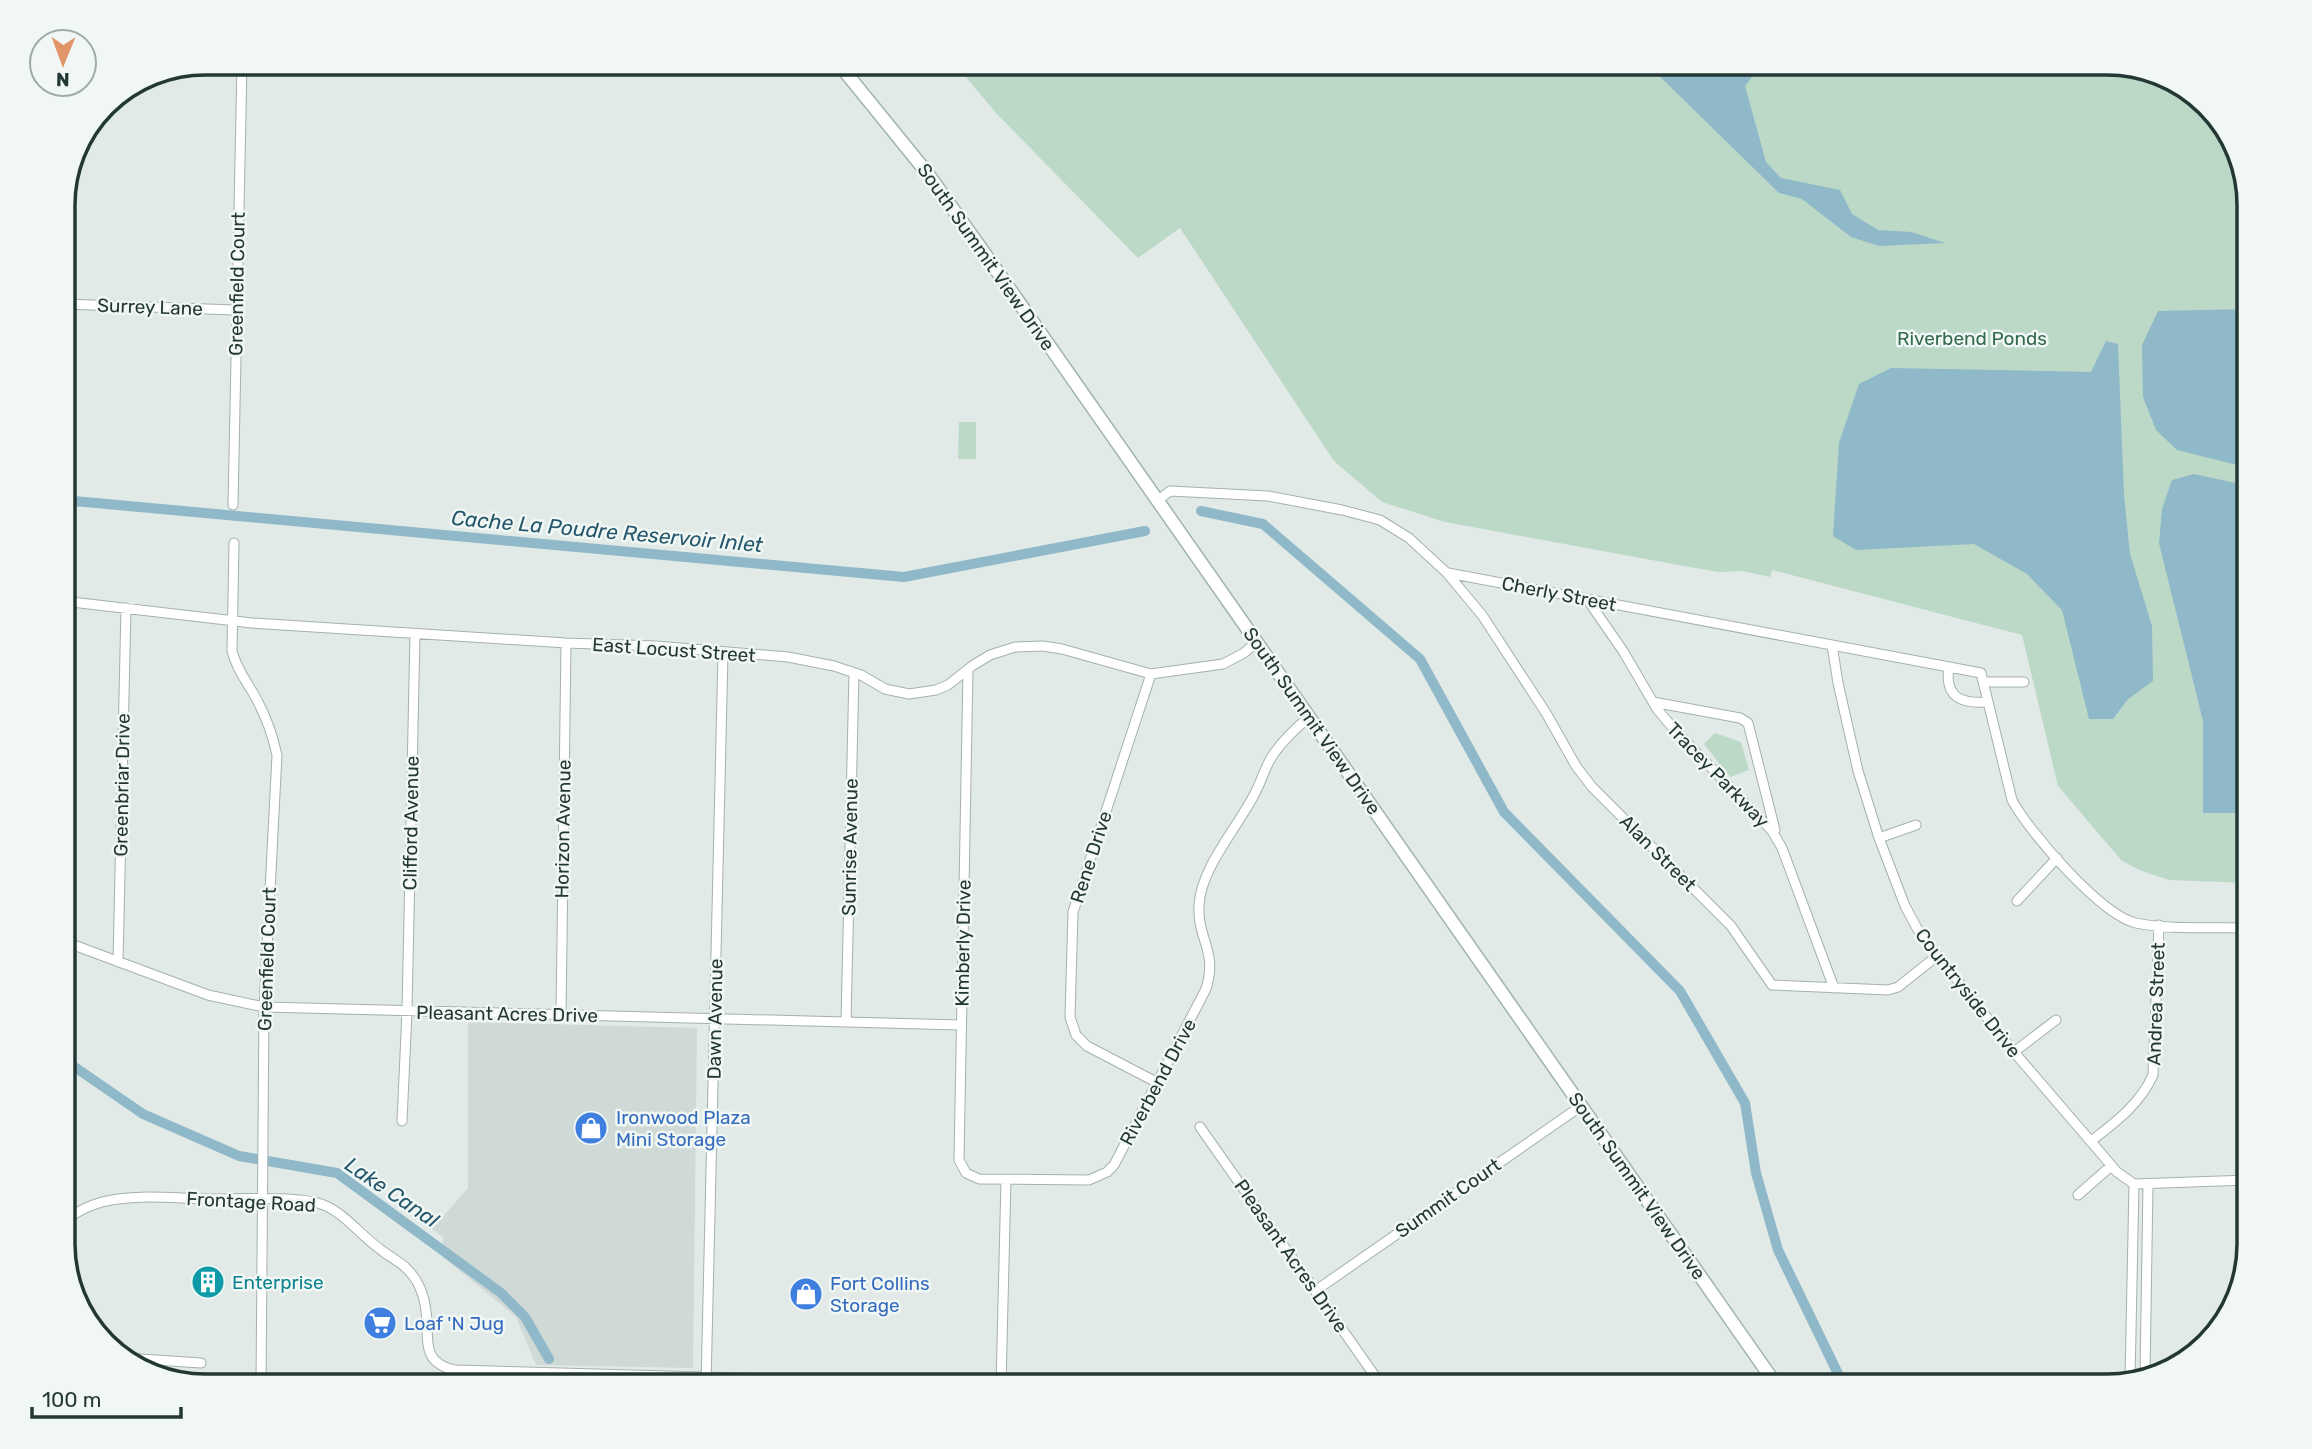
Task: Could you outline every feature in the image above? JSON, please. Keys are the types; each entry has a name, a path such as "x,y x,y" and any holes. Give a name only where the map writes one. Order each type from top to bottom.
{"street":[{"name":"Greenfield Court","path":"233,505 242,76"},
{"name":"South Summit View Drive","path":"848,76 928,174 1769,1374"},
{"name":"Surrey Lane","path":"76,304 236,310"},
{"path":"1157,501 1170,491 1268,496 1342,510 1380,520 1409,538 1447,573"},
{"name":"Greenfield Court","path":"234,543 232,651 236,665 267,720 277,755 264,1007 261,1374"},
{"name":"Cherly Street","path":"1447,573 1949,667 1982,678 2024,681"},
{"name":"Alan Street","path":"1447,573 1482,615 1546,713 1570,757 1592,787 1731,926 1772,985 1888,990 1898,987 1937,956"},
{"name":"Tracey Parkway","path":"1587,599 1673,729 1760,817 1782,848"},
{"name":"East Locust Street","path":"76,602 232,621 566,643 656,646 811,661 854,673 884,689 909,694 936,690 948,685 990,655 1004,650 1036,646 1062,649 1151,674 1223,664 1244,653 1256,642"},
{"name":"Greenbriar Drive","path":"118,962 126,608"},
{"name":"Clifford Avenue","path":"402,1121 415,634"},
{"name":"Horizon Avenue","path":"561,1015 566,643"},
{"name":"Countryside Drive","path":"1832,645 1858,771 1879,838 1905,906 1918,930 2014,1052 2111,1166 2134,1184"},
{"name":"Dawn Avenue","path":"706,1374 723,652"},
{"path":"1949,667 1947,678 1953,694 1966,702 1988,702"},
{"name":"Kimberly Drive","path":"968,670 960,1160 962,1167 972,1177 1006,1180"},
{"name":"Sunrise Avenue","path":"846,1022 854,673"},
{"name":"Rene Drive","path":"1151,674 1073,912 1070,1017 1076,1035 1087,1046 1157,1083"},
{"path":"1982,678 2012,800 2021,816 2088,891 2114,915 2135,923 2237,928"},
{"name":"Tracey Parkway","path":"1653,702 1740,718 1748,723 1771,818 1834,988"},
{"name":"Riverbend Drive","path":"1006,1180 1089,1180 1107,1172 1114,1165 1210,978 1211,957 1199,921 1203,884 1255,794 1273,753 1284,739 1309,717"},
{"path":"1879,838 1916,825"},
{"path":"2017,901 2057,858"},
{"name":"Andrea Street","path":"2091,1141 2145,1093 2153,1075 2159,925"},
{"name":"Pleasant Acres Drive","path":"76,946 208,995 264,1007 961,1025"},
{"path":"2014,1052 2056,1020"},
{"name":"Summit Court","path":"1315,1290 1581,1106"},
{"name":"Pleasant Acres Drive","path":"1200,1127 1374,1374"},
{"path":"2078,1195 2111,1166"},
{"path":"1001,1374 1006,1180"},
{"path":"2130,1372 2134,1184 2237,1180"},
{"path":"2145,1368 2148,1184"},
{"name":"Frontage Road","path":"76,1213 101,1202 131,1197 262,1199 323,1205 406,1268 422,1291 427,1312 428,1349 443,1368 539,1374"},
{"path":"146,1359 201,1363"}],"shaded area":[{"path":"468,1022 697,1028 693,1368 536,1365 516,1317 443,1257 443,1237 432,1229 468,1188"}],"green space":[{"name":"Riverbend Ponds","path":"2107,75 2141,80 2172,93 2199,113 2210,126 2227,155 2236,188 2237,883 2169,880 2122,861 2058,786 2022,635 1772,570 1770,577 1742,571 1719,572 1684,566 1445,522 1382,502 1334,461 1180,228 1138,258 997,114 965,76"},
{"path":"959,422 976,422 976,459 958,459"},
{"path":"1715,733 1741,742 1749,770 1730,777 1704,744"}],"water":[{"path":"1659,75 1753,75 1745,86 1766,162 1781,178 1840,190 1852,214 1878,230 1911,232 1945,243 1879,246 1851,237 1802,199 1779,193"},
{"path":"2236,309 2236,465 2177,450 2156,430 2143,397 2142,345 2158,311"},
{"path":"2106,341 2118,344 2124,495 2130,554 2152,626 2153,681 2128,699 2113,719 2089,719 2062,610 2027,574 1974,544 1856,550 1833,536 1839,443 1859,384 1891,368 2091,372"},
{"path":"2194,474 2236,483 2237,813 2203,813 2203,721 2159,543 2162,509 2172,480"}],"waterway":[{"name":"Cache La Poudre Reservoir Inlet","path":"76,501 904,577 1145,531"},
{"name":"Cache La Poudre Reservoir Inlet","path":"1201,511 1263,524 1420,659 1504,812 1680,991 1745,1103 1756,1173 1778,1250 1838,1374"},
{"name":"Lake Canal","path":"76,1068 143,1114 239,1156 337,1173 501,1293 525,1317 549,1359"}],"place":[{"name":"Ironwood Plaza Mini Storage","path":"591,1128"},
{"name":"Enterprise","path":"208,1282"},
{"name":"Fort Collins Storage","path":"806,1294"},
{"name":"Loaf 'N Jug","path":"380,1323"}]}
